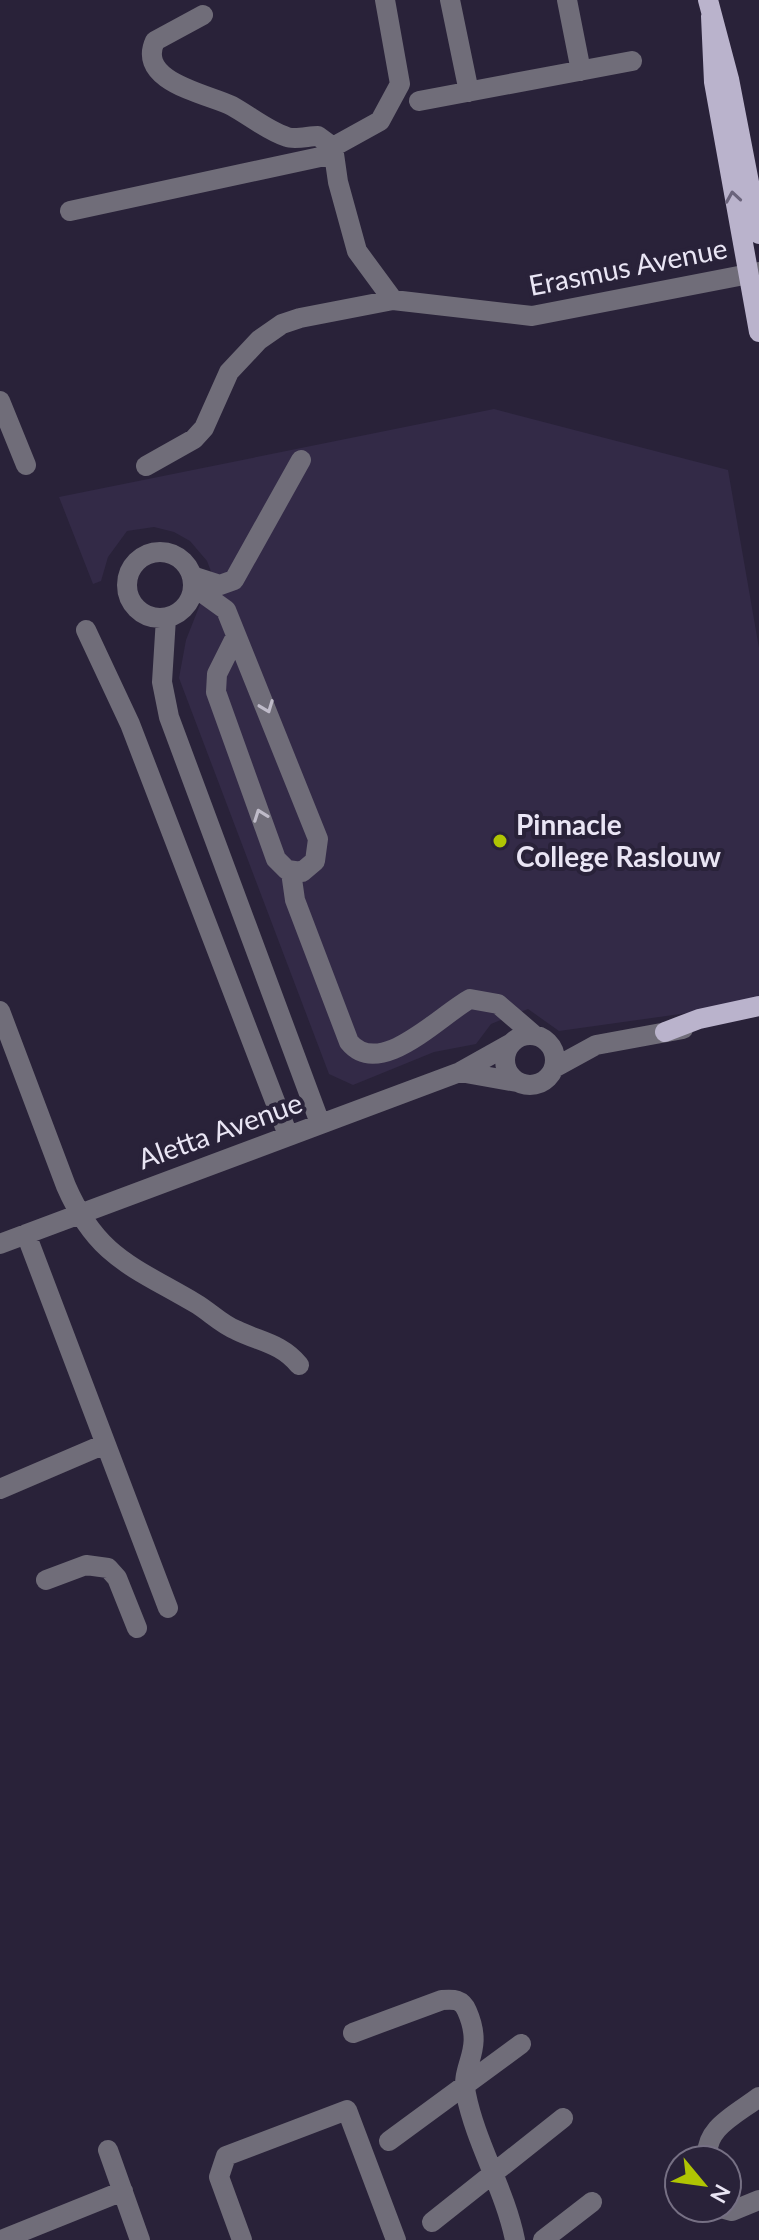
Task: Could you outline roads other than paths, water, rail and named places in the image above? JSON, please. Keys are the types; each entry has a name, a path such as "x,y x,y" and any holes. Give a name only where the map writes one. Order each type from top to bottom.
{"main road":[{"path":"709,8 729,79 759,234"},
{"path":"709,8 714,82 752,273 759,332"},
{"path":"665,1032 699,1019 759,1006"}],"street":[{"path":"70,211 334,151 380,121 400,84 385,0"},
{"path":"450,0 469,92"},
{"path":"567,0 581,71"},
{"path":"203,15 155,41 152,49 156,68 178,85 228,104 289,138 318,136 334,151 338,182 357,251 393,300"},
{"path":"419,101 632,61"},
{"name":"Erasmus Avenue","path":"146,466 194,439 204,428 229,372 259,340 282,324 393,300 487,309 525,317 752,273"},
{"path":"0,401 26,465"},
{"path":"226,610 247,562 301,460"},
{"path":"193,581 185,607 166,618 145,615 130,600 128,578 132,568 148,554 169,553 187,565 193,581 226,610 247,655 320,846 311,866 302,872 291,872 276,859 216,692 217,674 236,636"},
{"path":"193,581 225,585 234,580 247,562"},
{"path":"166,618 162,682 169,717 320,1123"},
{"path":"86,630 130,724 288,1135"},
{"path":"291,872 295,900 349,1042 357,1051 373,1054 387,1051 425,1033 470,999 498,1004 538,1036 554,1051 554,1068 550,1076 535,1085 517,1082 506,1069 506,1051 517,1038 538,1036 596,1045"},
{"path":"0,1011 78,1213 99,1243 132,1269 199,1305 234,1330 279,1346 299,1365"},
{"path":"554,1068 596,1045 759,1015"},
{"name":"Aletta Avenue","path":"0,1244 460,1072 510,1044"},
{"name":"Aletta Avenue","path":"460,1072 517,1082"},
{"path":"26,1234 168,1608"},
{"path":"0,1489 105,1444"},
{"path":"46,1580 98,1564 108,1568 120,1586 137,1628"},
{"path":"120,1586 153,1570"},
{"path":"353,2033 442,2000 459,2001 466,2007 475,2041 466,2094 515,2240"},
{"path":"389,2141 521,2044"},
{"path":"707,2144 713,2132 759,2097"},
{"path":"242,2240 219,2177 226,2156 347,2110 396,2240"},
{"path":"432,2222 563,2118"},
{"path":"108,2150 140,2240"},
{"path":"1,2240 123,2191"},
{"path":"543,2240 592,2202"}],"place":[{"name":"Pinnacle College Raslouw","path":"500,841"}]}
